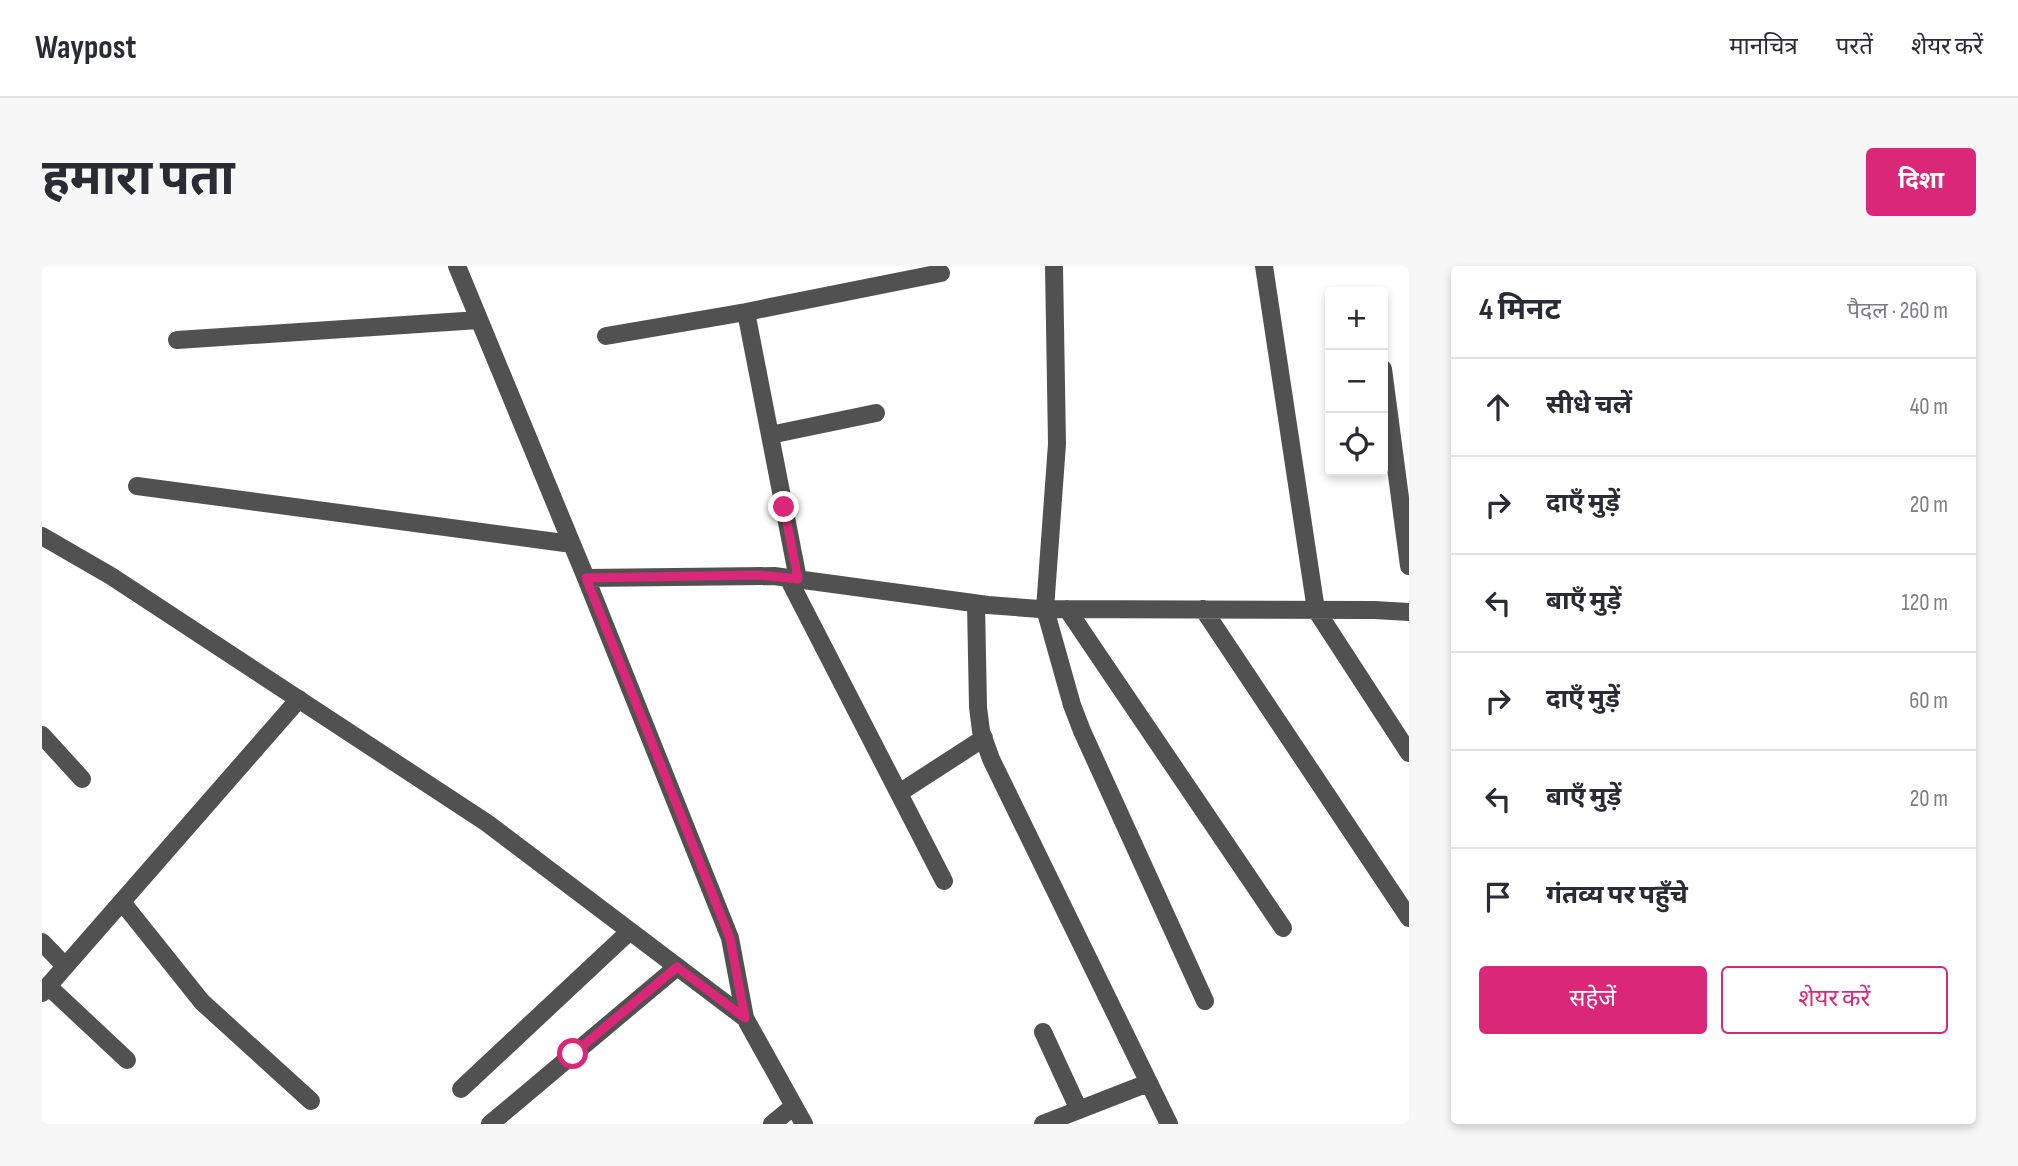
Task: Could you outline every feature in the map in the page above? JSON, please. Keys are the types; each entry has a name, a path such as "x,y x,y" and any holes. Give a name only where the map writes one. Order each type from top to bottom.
{"street":[{"path":"457,266 730,938 745,1018 804,1124"},
{"path":"1054,266 1057,444 1045,609 1082,732 1205,1001"},
{"path":"1264,266 1316,610 1409,753"},
{"path":"606,336 746,312 941,273"},
{"path":"746,312 770,435 793,579 944,881"},
{"path":"177,340 479,320"},
{"path":"1388,407 1409,566"},
{"path":"770,435 876,413"},
{"path":"137,486 572,544"},
{"path":"42,536 111,576 487,823 745,1018"},
{"path":"586,578 760,575 976,604 1045,609 1409,612"},
{"path":"976,604 978,707 984,738 995,768 1170,1124"},
{"path":"1067,609 1283,928"},
{"path":"1203,609 1409,918"},
{"path":"127,1060 45,990 299,699"},
{"path":"42,734 82,779"},
{"path":"899,793 984,738"},
{"path":"122,902 202,1002 311,1101"},
{"path":"461,1089 630,931"},
{"path":"42,943 65,966"},
{"path":"490,1124 677,967"},
{"path":"1043,1032 1079,1110"},
{"path":"1043,1124 1148,1083"},
{"path":"772,1124 794,1106"}],"route":[{"path":"573,1054 677,967 745,1018 730,938 586,578 760,575 798,579 784,507"}]}
